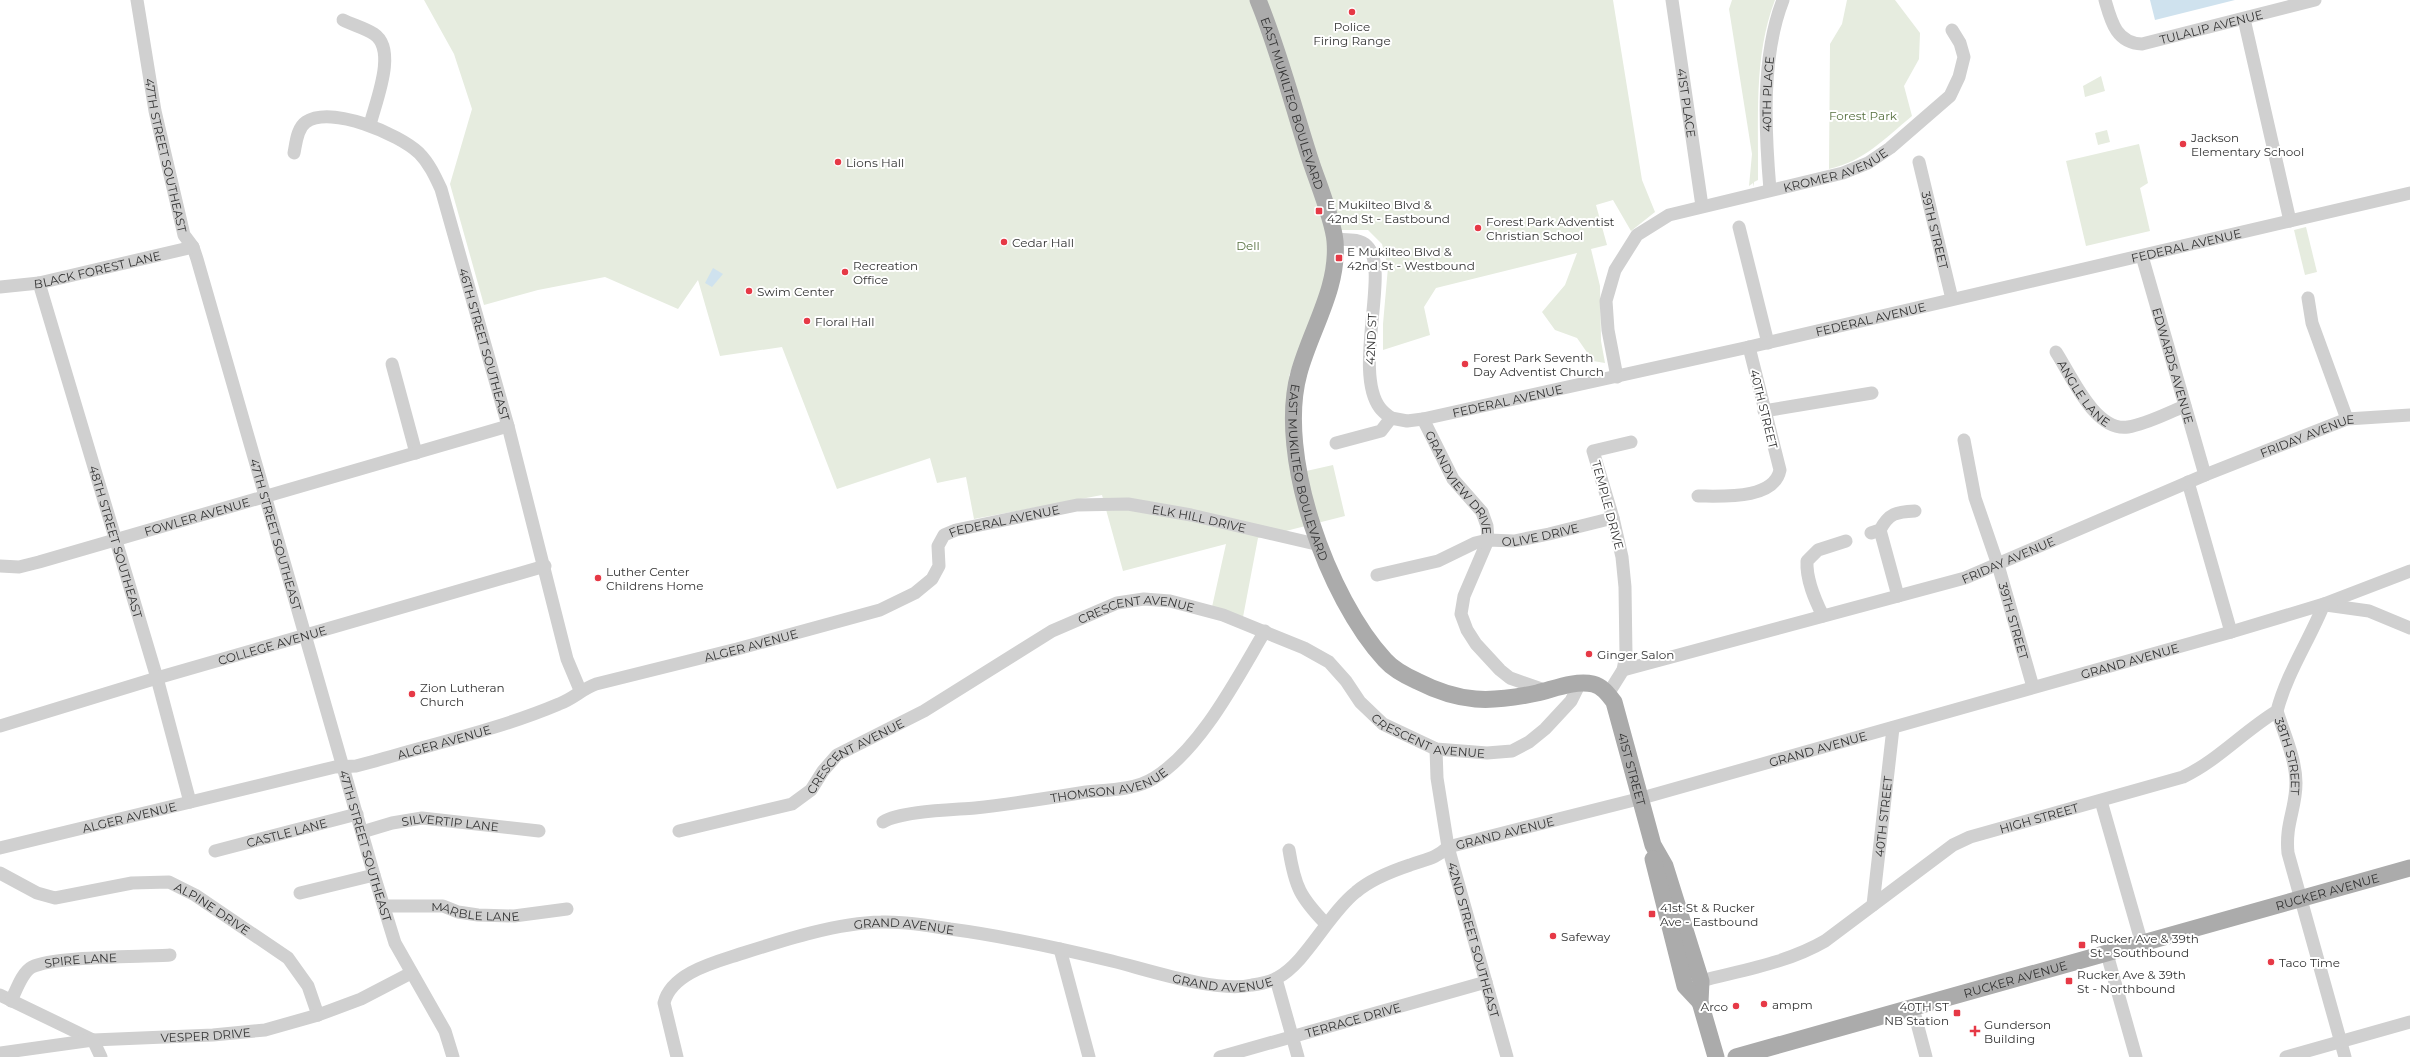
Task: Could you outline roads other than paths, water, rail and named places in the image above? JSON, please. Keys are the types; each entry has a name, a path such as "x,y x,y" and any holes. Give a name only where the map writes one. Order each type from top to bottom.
{"main road":[{"name":"EAST MUKILTEO BOULEVARD","path":"1258,0 1335,239 1330,291 1299,373 1292,412 1294,446 1301,487 1320,545 1341,592 1362,630 1387,662 1409,677 1435,690 1460,699 1500,699 1580,683 1600,686 1608,694"},
{"name":"41ST STREET","path":"1608,694 1614,702 1654,845 1665,866 1685,986 1700,1002"},
{"name":"RUCKER AVENUE","path":"1736,1057 2410,868"},
{"name":"41ST STREET","path":"1676,926 1701,982 1700,1002 1716,1057"}],"street":[{"name":"47TH STREET SOUTHEAST","path":"137,0 155,110 184,235 193,247 374,875 395,943 445,1031 453,1057"},
{"name":"41ST PLACE","path":"1672,0 1702,206"},
{"name":"40TH PLACE","path":"1770,190 1768,102 1771,40 1783,0"},
{"name":"TULALIP AVENUE","path":"2104,0 2112,26 2126,40 2142,44 2315,0"},
{"path":"2244,19 2290,221"},
{"path":"343,20 375,35 381,44 385,55 386,67 370,125"},
{"name":"KROMER AVENUE","path":"1617,377 1608,330 1606,301 1615,270 1636,235 1669,216 1702,206 1843,173 1868,163 1890,148 1950,96 1959,77 1964,57 1960,43 1952,30"},
{"name":"46TH STREET SOUTHEAST","path":"294,153 300,129 306,122 311,120 332,118 370,125 396,138 418,153 433,171 442,189 508,426 545,566 567,659 580,690"},
{"name":"39TH STREET","path":"1919,162 1952,299"},
{"name":"FEDERAL AVENUE","path":"1391,418 1407,421 1423,419 1617,377 2410,193"},
{"path":"1740,227 1768,343"},
{"name":"42ND ST","path":"1335,239 1358,240 1367,246 1372,254 1374,267 1369,343 1370,371 1379,407 1391,418"},
{"name":"BLACK FOREST LANE","path":"0,287 39,283 193,247"},
{"name":"EDWARDS AVENUE","path":"2142,256 2205,475"},
{"name":"48TH STREET SOUTHEAST","path":"39,283 157,678 190,802"},
{"path":"2308,298 2312,323 2347,419"},
{"name":"40TH STREET","path":"1698,496 1734,496 1750,493 1771,486 1778,479 1780,470 1749,347"},
{"name":"ANGLE LANE","path":"2056,352 2094,412 2103,422 2127,428 2185,406"},
{"path":"392,364 416,453"},
{"path":"1764,410 1872,393"},
{"name":"FRIDAY AVENUE","path":"1623,670 1950,583 1998,565 2188,482 2347,419 2410,415"},
{"path":"1336,443 1381,431 1391,418"},
{"name":"GRANDVIEW DRIVE","path":"1423,419 1453,478 1482,512 1487,526 1488,540 1464,596 1461,614 1467,630 1476,644 1500,670 1510,678 1547,690"},
{"name":"FOWLER AVENUE","path":"0,566 19,567 115,541 508,426"},
{"name":"39TH STREET","path":"1964,440 1975,498 1998,565 2033,687"},
{"name":"TEMPLE DRIVE","path":"1623,670 1626,648 1625,587 1622,557 1614,518 1593,451 1631,442"},
{"path":"2188,482 2231,632"},
{"name":"ELK HILL DRIVE","path":"1077,505 1128,504 1191,515 1320,545"},
{"name":"FEDERAL AVENUE","path":"880,610 915,593 932,579 939,566 938,546 944,535 956,530 1077,505"},
{"path":"1898,596 1876,531 1887,518 1900,512 1915,511"},
{"name":"OLIVE DRIVE","path":"1377,575 1438,561 1475,543 1488,540 1514,541 1614,518"},
{"path":"1823,616 1814,599 1807,561 1818,550 1846,541"},
{"name":"COLLEGE AVENUE","path":"0,726 157,678 545,566"},
{"name":"GRAND AVENUE","path":"676,1057 664,1003 666,995 677,983 705,966 753,950 825,931 879,922 970,932 1060,949 1217,985 1250,986 1276,979 1289,969 1326,924 1356,892 1385,875 1438,856 1448,847 1642,798 2231,632 2324,604 2410,571"},
{"name":"CRESCENT AVENUE","path":"679,831 792,804 811,790 823,770 837,755 924,711 1052,631 1117,603 1144,599 1170,601 1223,615 1265,631 1328,662 1346,681 1360,702 1383,724 1436,749 1487,753 1512,751 1529,742 1545,729 1572,701 1580,683"},
{"path":"2277,711 2290,672 2307,644 2324,604 2369,611 2410,628"},
{"name":"ALGER AVENUE","path":"0,848 334,767 343,767 375,761 522,718 560,704 572,698 580,690 596,684 738,649 880,610"},
{"name":"THOMSON AVENUE","path":"883,822 889,818 998,806 1128,786 1154,779 1192,744 1218,707 1265,631"},
{"path":"1608,694 1623,670"},
{"name":"HIGH STREET","path":"1701,982 1784,960 1808,951 1825,942 1954,845 1970,837 2101,801 2183,777 2196,771 2261,721 2277,711"},
{"name":"38TH STREET","path":"2277,711 2294,763 2296,782 2294,801 2286,835 2288,853 2345,1057"},
{"name":"40TH STREET","path":"1873,906 1893,728"},
{"name":"42ND STREET SOUTHEAST","path":"1436,749 1437,778 1448,847 1507,1057"},
{"path":"2101,801 2142,944"},
{"name":"CASTLE LANE","path":"215,851 357,814"},
{"name":"SILVERTIP LANE","path":"362,832 392,823 422,818 539,831"},
{"path":"1289,850 1293,876 1304,902 1326,924"},
{"name":"ALPINE DRIVE","path":"0,873 37,893 55,898 132,883 169,882 195,895 288,958 308,986 318,1015"},
{"path":"300,893 374,875"},
{"name":"MARBLE LANE","path":"384,906 443,906 458,912 478,915 514,916 567,909"},
{"path":"1060,949 1089,1057"},
{"path":"2107,954 2136,1057"},
{"name":"SPIRE LANE","path":"6,998 32,967 52,962 170,956"},
{"name":"VESPER DRIVE","path":"6,998 93,1040 214,1035 265,1030 318,1015 361,999 411,973"},
{"path":"1276,979 1298,1057"},
{"name":"TERRACE DRIVE","path":"1220,1057 1486,982"},
{"path":"1913,1008 1926,1057"},
{"path":"2286,1057 2410,1022"},
{"path":"0,1053 93,1040 101,1057"}],"water":[{"path":"2150,0 2235,0 2155,20"},
{"path":"713,268 723,274 712,287 705,283"}],"place":[{"name":"Police Firing Range","path":"1352,12"},
{"name":"Jackson Elementary School","path":"2183,144"},
{"name":"Lions Hall","path":"838,162"},
{"name":"E Mukilteo Blvd & 42nd St - Eastbound","path":"1319,211"},
{"name":"Forest Park Adventist Christian School","path":"1478,228"},
{"name":"Cedar Hall","path":"1004,242"},
{"name":"E Mukilteo Blvd & 42nd St - Westbound","path":"1339,258"},
{"name":"Recreation Office","path":"845,272"},
{"name":"Swim Center","path":"749,291"},
{"name":"Floral Hall","path":"807,321"},
{"name":"Forest Park Seventh Day Adventist Church","path":"1465,364"},
{"name":"Luther Center Childrens Home","path":"598,578"},
{"name":"Ginger Salon","path":"1589,654"},
{"name":"Zion Lutheran Church","path":"412,694"},
{"name":"41st St & Rucker Ave - Eastbound","path":"1652,914"},
{"name":"Safeway","path":"1553,936"},
{"name":"Rucker Ave & 39th St - Southbound","path":"2082,945"},
{"name":"Taco Time","path":"2271,962"},
{"name":"Rucker Ave & 39th St - Northbound","path":"2069,981"},
{"name":"ampm","path":"1764,1004"},
{"name":"Arco","path":"1736,1006"},
{"name":"40TH ST NB Station","path":"1957,1013"},
{"name":"Gunderson Building","path":"1975,1031"}],"park label":[{"name":"Forest Park","path":"1863,115"},
{"name":"Dell","path":"1248,245"}]}
